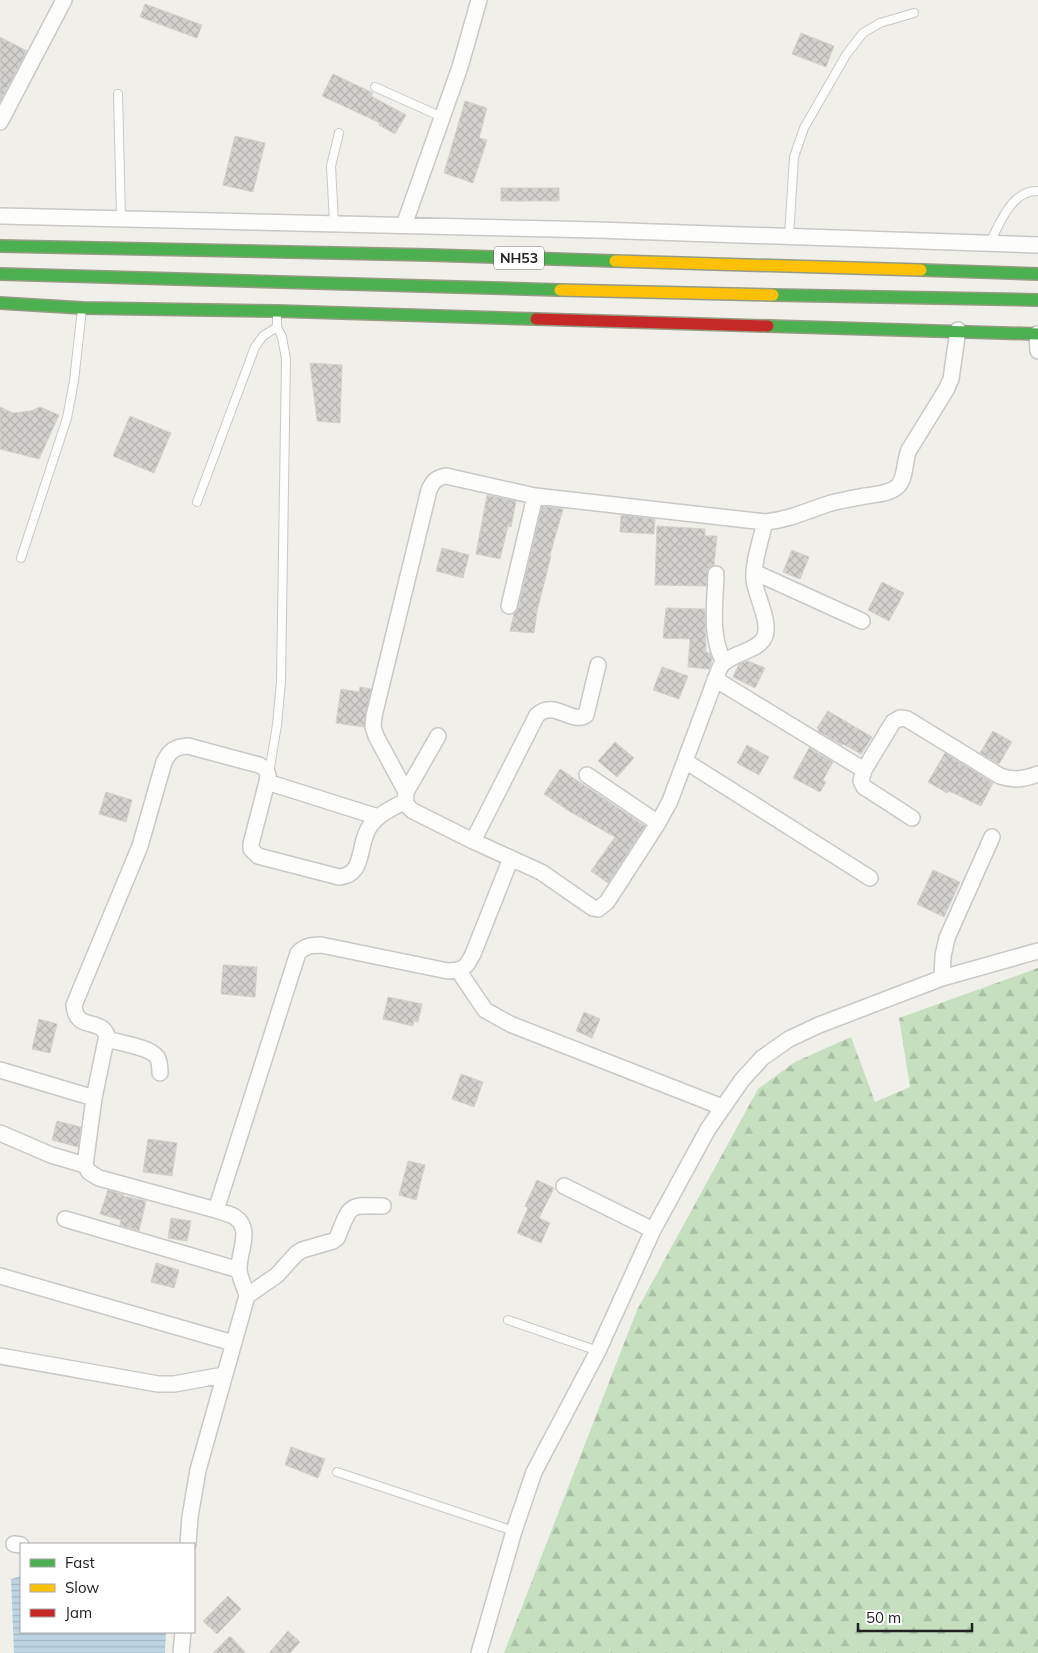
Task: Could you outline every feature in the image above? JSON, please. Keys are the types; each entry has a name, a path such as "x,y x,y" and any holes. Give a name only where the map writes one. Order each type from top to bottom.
{"main road":[{"name":"NH53","path":"0,246 428,255 1038,274"},
{"name":"NH53","path":"0,274 311,284 1038,300"},
{"path":"0,304 83,308 277,310 1038,334"}],"street":[{"path":"0,122 64,0"},
{"path":"404,225 460,67 479,0"},
{"path":"0,216 334,223 1038,245"},
{"path":"765,522 754,572 754,580 766,623 764,640 758,645 723,661 670,801 607,902 598,909 593,908 541,872 473,841 413,811 407,806 406,797 373,727 374,716 432,482 438,477 446,476 535,496 765,522 787,519 840,501 884,492 894,489 903,479 905,460 912,445 946,390 951,379 958,330"},
{"path":"1038,334 1038,350"},
{"path":"509,606 535,496"},
{"path":"754,572 862,621"},
{"path":"716,574 715,634 717,648 723,661"},
{"path":"473,841 537,715 548,709 582,718 586,715 598,665"},
{"path":"715,679 864,770"},
{"path":"912,818 864,787 861,780 864,770 892,722 900,718 907,719 1000,776 1011,780 1021,780 1038,774"},
{"path":"85,1166 94,1098 108,1039 105,1030 77,1018 74,1005 140,846 164,762 169,751 178,747 188,746 259,765 266,769 268,778 251,850 258,856 339,877 348,876 355,872 358,867 364,838 370,826 378,817 406,797 438,736"},
{"path":"685,761 870,878"},
{"path":"587,776 658,823"},
{"path":"268,778 378,817"},
{"path":"942,978 942,956 947,938 992,837"},
{"path":"216,1210 298,953 303,948 321,945 448,971 458,970 467,966 511,858"},
{"path":"480,1653 514,1531 534,1472 598,1351 653,1230 708,1129 742,1080 762,1058 788,1039 819,1025 942,978 1038,951"},
{"path":"458,970 485,1010 510,1024 722,1107"},
{"path":"108,1039 148,1050 155,1054 159,1060 160,1073"},
{"path":"0,1070 94,1098"},
{"path":"0,1133 51,1155 85,1166 89,1172 99,1178 216,1210 235,1217 241,1223 244,1231 239,1270 247,1296 198,1470 190,1516 188,1543"},
{"path":"564,1186 653,1230"},
{"path":"247,1296 277,1275 302,1250 333,1241 352,1208 358,1205 383,1206"},
{"path":"64,1219 239,1270"},
{"path":"0,1276 233,1344"},
{"path":"0,1356 158,1384 174,1384 224,1375"},
{"path":"181,1653 183,1633"}],"lane":[{"path":"789,237 794,157 804,128 846,55 863,33 880,23 914,13"},
{"path":"376,87 442,117"},
{"path":"118,94 121,218"},
{"path":"334,223 331,166 339,132"},
{"path":"990,244 1011,204 1020,195 1038,191"},
{"path":"21,558 67,418 74,381 83,308"},
{"path":"268,778 277,725 281,682 286,359 282,337 277,327 277,310"},
{"path":"197,502 255,347 263,336 277,327"},
{"path":"508,1320 598,1351"},
{"path":"338,1472 514,1531"}],"green space":[{"path":"1038,968 1038,1653 504,1653 637,1310 758,1089 795,1062 851,1037 875,1102 910,1087 899,1018"}],"water":[{"path":"20,1576 20,1633 166,1633 165,1653 14,1653 11,1579"}],"building":[{"path":"145,4 202,25 197,38 140,17"},
{"path":"801,33 834,46 826,67 792,54"},
{"path":"0,37 27,51 0,102"},
{"path":"333,74 373,93 371,96 406,115 395,134 379,125 380,123 322,96"},
{"path":"465,101 487,108 479,138 487,140 473,183 444,173"},
{"path":"235,136 265,143 253,192 223,185"},
{"path":"501,188 559,188 559,201 501,201"},
{"path":"310,363 342,365 340,423 317,421"},
{"path":"0,407 13,413 31,411 40,407 59,415 39,459 0,449"},
{"path":"130,416 171,433 154,473 113,456"},
{"path":"487,495 516,501 511,527 508,526 500,559 476,554"},
{"path":"542,506 563,509 550,555 534,633 510,631 514,614 518,608"},
{"path":"621,515 655,519 654,534 620,532"},
{"path":"657,526 705,529 705,536 717,536 714,565 708,569 706,586 655,585"},
{"path":"442,548 469,555 463,578 436,571"},
{"path":"792,550 809,557 800,579 783,572"},
{"path":"882,582 904,593 889,621 868,610"},
{"path":"666,608 705,609 706,652 710,653 712,659 709,669 688,667 690,639 663,638"},
{"path":"748,661 765,668 755,688 733,677 739,664"},
{"path":"662,667 688,676 679,699 653,690"},
{"path":"360,687 371,689 364,727 336,723 341,689 359,692"},
{"path":"828,711 872,737 861,754 818,731 819,729 817,728"},
{"path":"993,731 1012,742 999,764 980,753"},
{"path":"615,742 634,758 617,777 598,761"},
{"path":"747,745 769,757 759,775 737,763"},
{"path":"809,748 833,762 823,780 826,782 820,792 793,778"},
{"path":"945,753 993,783 981,806 949,791 947,793 928,782"},
{"path":"560,769 645,826 608,883 591,871 615,837 569,811 544,794"},
{"path":"106,792 132,800 126,822 99,814"},
{"path":"933,870 960,882 944,917 917,904"},
{"path":"223,965 257,967 255,997 221,994"},
{"path":"388,997 422,1004 418,1022 414,1021 413,1026 383,1019"},
{"path":"584,1012 600,1019 592,1038 576,1031"},
{"path":"39,1019 57,1024 50,1053 32,1049"},
{"path":"461,1074 483,1082 474,1107 452,1099"},
{"path":"57,1121 81,1127 78,1147 52,1140"},
{"path":"148,1139 177,1143 172,1176 143,1172"},
{"path":"408,1161 425,1165 416,1200 399,1195"},
{"path":"537,1180 554,1188 539,1218 550,1223 541,1243 517,1233 528,1208 525,1206"},
{"path":"108,1190 123,1196 146,1201 139,1231 120,1225 121,1220 100,1214"},
{"path":"171,1218 191,1221 187,1241 168,1238"},
{"path":"156,1263 179,1270 174,1288 151,1282"},
{"path":"291,1447 325,1459 318,1478 285,1465"},
{"path":"228,1596 241,1609 217,1634 203,1621"},
{"path":"288,1631 300,1642 290,1653 269,1653"},
{"path":"230,1636 246,1653 213,1653"}],"traffic: fast":[{"path":"0,246 615,261"},
{"path":"921,270 1038,274"},
{"path":"0,274 560,290"},
{"path":"773,295 1038,300"},
{"path":"0,303 83,308 277,311 536,319"},
{"path":"768,326 1038,334"}],"traffic: slow":[{"path":"615,261 921,270"},
{"path":"560,290 773,295"}],"traffic: jam":[{"path":"536,319 768,326"}]}
